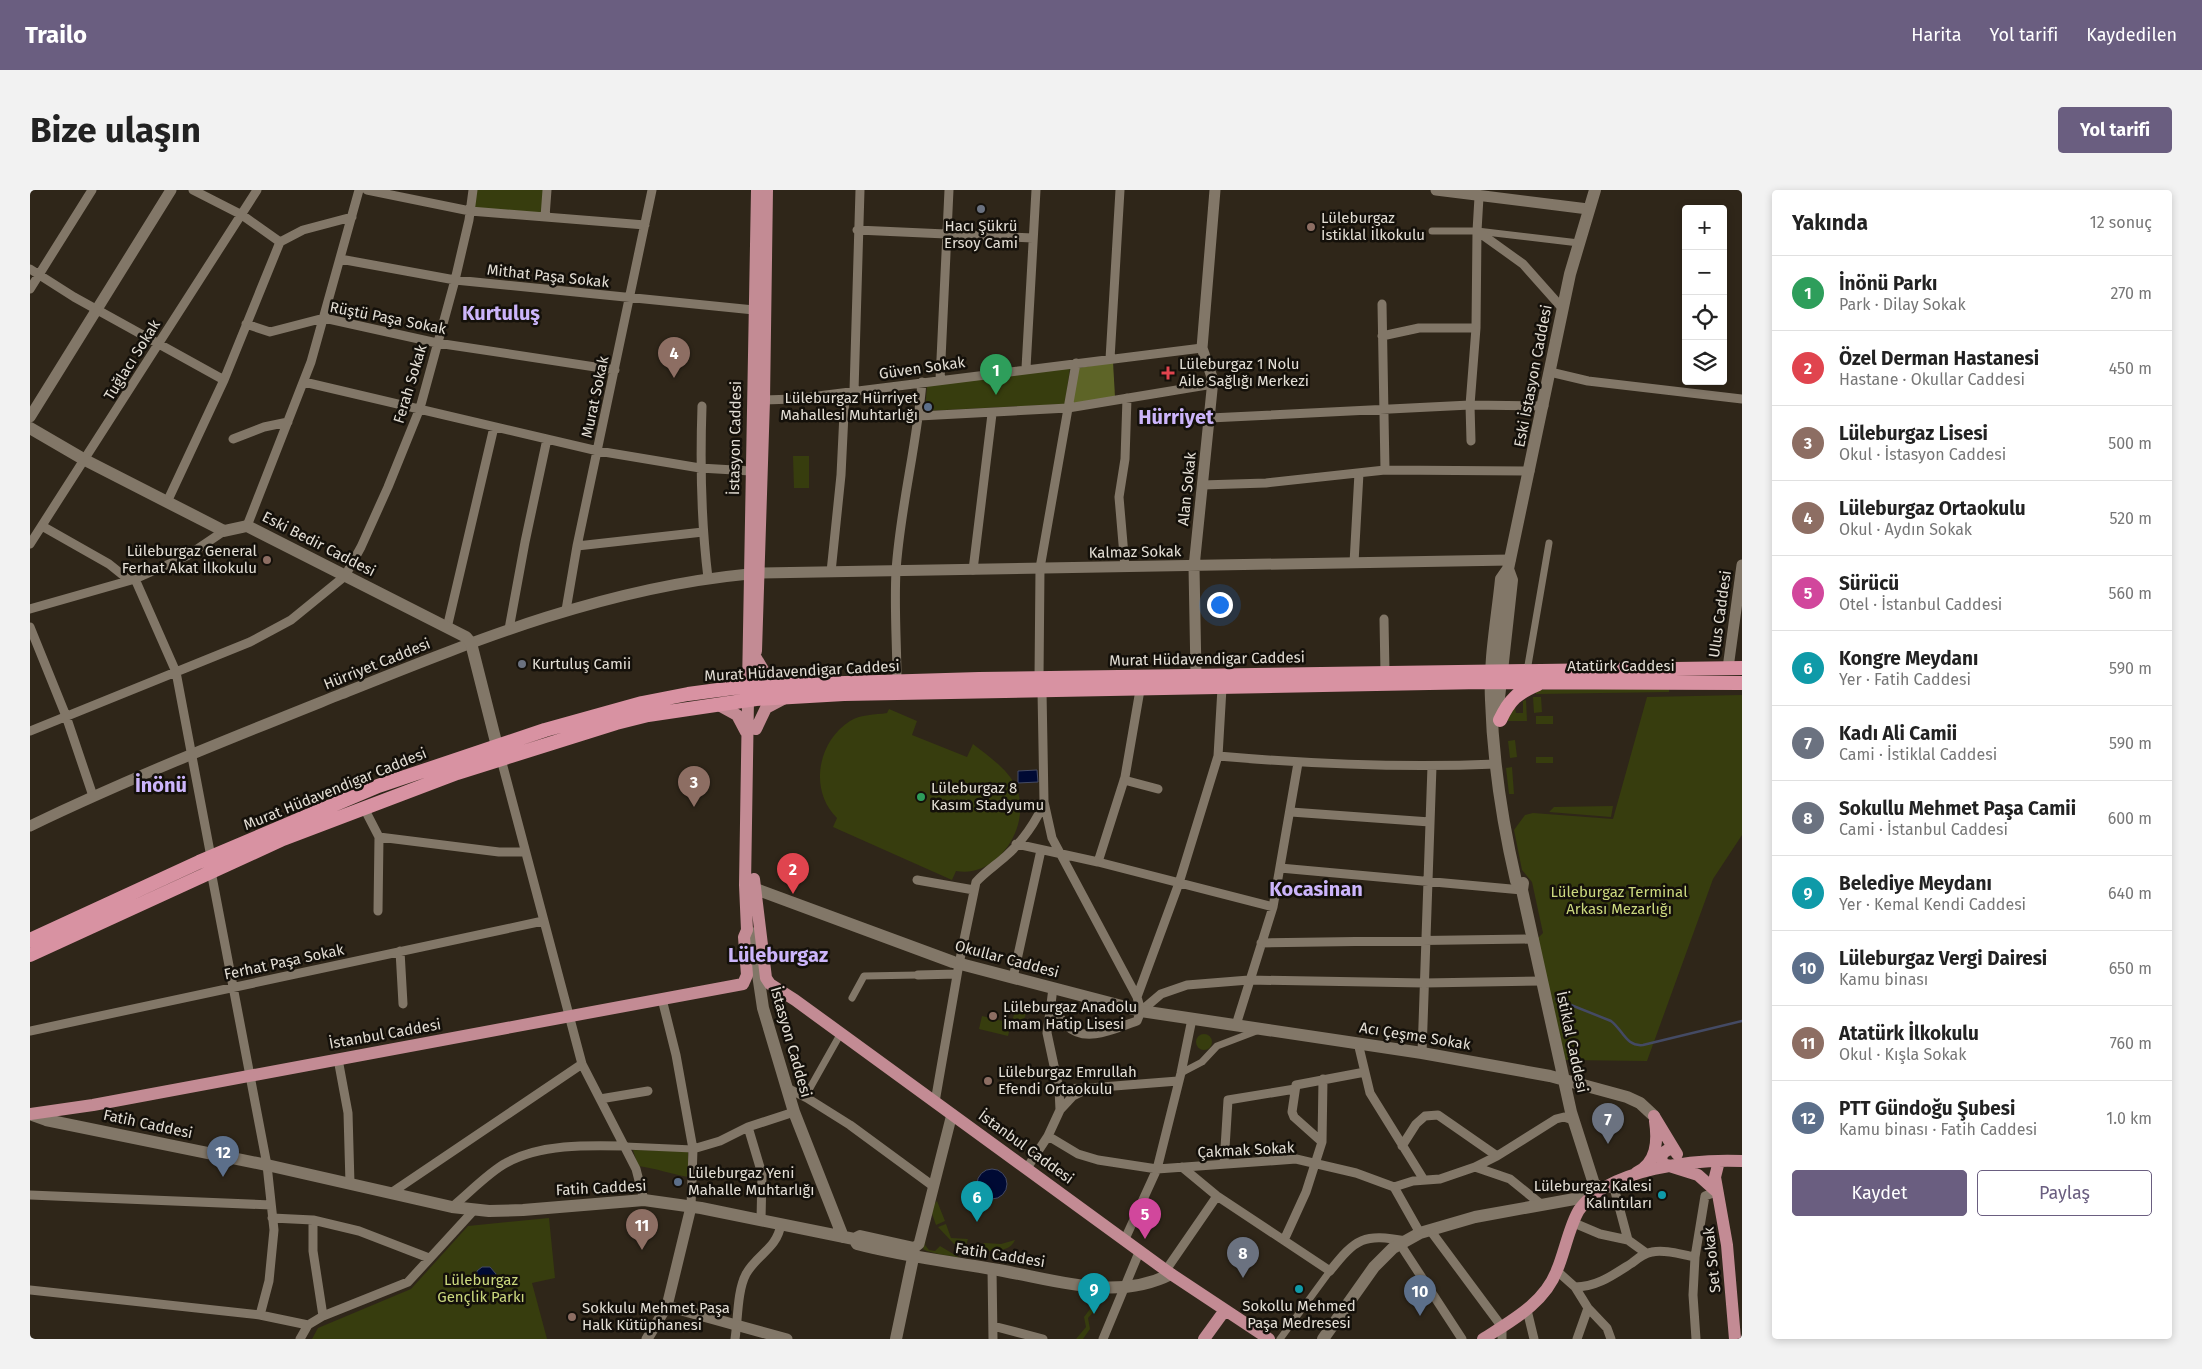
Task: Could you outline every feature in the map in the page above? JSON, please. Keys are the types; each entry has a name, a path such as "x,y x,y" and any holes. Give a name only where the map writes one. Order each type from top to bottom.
{"highway":[{"name":"Atatürk Caddesi","path":"1496,677 1527,671 1742,668"},
{"name":"Murat Hüdavendigar Caddesi","path":"790,690 1040,684 1196,675 1385,673 1496,677"},
{"name":"Atatürk Caddesi","path":"1496,677 1543,682 1742,683"},
{"name":"Murat Hüdavendigar Caddesi","path":"30,955 212,871 321,824 457,773 499,753 642,703 723,689 752,693 897,682 1040,684 1140,690 1496,677"},
{"path":"1500,720 1513,698 1543,682"},
{"name":"Murat Hüdavendigar Caddesi","path":"30,940 211,856 378,786 624,720 717,704 752,693"}],"main road":[{"name":"İstasyon Caddesi","path":"757,190 758,400 749,886 747,930 744,937 747,975 756,980 762,1008 794,1112 848,1238"},
{"name":"İstasyon Caddesi","path":"759,310 766,190"},
{"name":"Eski İstasyon Caddesi","path":"1496,677 1512,580 1509,564 1544,406 1563,308 1588,209 1595,190"},
{"path":"30,428 85,460 224,531"},
{"name":"Eski Bedir Caddesi","path":"224,531 246,526 466,637 470,642"},
{"path":"470,642 499,753"},
{"path":"717,704 737,715 752,732 766,708 781,699 790,690 765,673 752,659 736,681 723,689"},
{"name":"İstiklal Caddesi","path":"1496,677 1499,698 1504,811"},
{"name":"İstiklal Caddesi","path":"1496,677 1496,764 1516,881 1522,890 1534,939 1573,1120 1594,1184"},
{"path":"749,886 756,980"},
{"name":"Okullar Caddesi","path":"749,886 958,969 1013,978 1141,1011 1261,1028"},
{"name":"İstanbul Caddesi","path":"30,1114 93,1105 569,1017 756,980 770,984 841,1033 1126,1239 1168,1272 1269,1339"},
{"name":"Acı Çeşme Sokak","path":"1261,1028 1422,1053 1563,1079 1627,1097 1640,1103 1654,1116"},
{"path":"1566,1092 1569,1086 1577,1083"},
{"path":"91,1128 87,1123 86,1116 93,1105"},
{"name":"Fatih Caddesi","path":"30,1114 46,1120 268,1165 452,1207 523,1210 644,1200 761,1220 848,1238 857,1244 914,1253 1094,1288 1124,1287 1159,1280 1168,1272"},
{"path":"1654,1116 1674,1150 1680,1156 1710,1171 1715,1178"},
{"path":"1484,1339 1502,1333 1540,1298 1557,1271 1576,1219 1588,1199 1610,1185 1644,1168 1654,1155 1656,1137 1654,1116"},
{"path":"1674,1150 1668,1150 1661,1156 1663,1164 1698,1175 1719,1194"},
{"path":"1630,1176 1671,1167 1722,1161 1742,1161"},
{"name":"Set Sokak","path":"1722,1161 1715,1178 1728,1252 1735,1339"},
{"path":"1323,1339 1374,1267 1393,1248 1403,1242 1425,1232 1488,1214 1565,1201 1588,1194 1594,1184 1598,1187 1610,1185"},
{"path":"1565,1201 1574,1205 1576,1219"},
{"path":"896,1339 914,1253"},
{"path":"1204,1339 1225,1310"}],"street":[{"path":"30,289 92,190"},
{"path":"30,418 171,190"},
{"path":"193,190 242,215 280,242"},
{"name":"Tuğlacı Sokak","path":"30,544 257,190"},
{"path":"246,526 304,382 324,318 359,190"},
{"path":"367,190 470,211 645,225"},
{"name":"Ferah Sokak","path":"345,576 361,547 388,488 420,408 436,342 455,280 473,190"},
{"path":"545,217 547,190"},
{"name":"Murat Sokak","path":"566,610 577,546 652,190"},
{"path":"831,572 849,392 860,190"},
{"path":"940,380 949,190"},
{"path":"1026,368 1036,190"},
{"path":"1110,359 1120,190"},
{"name":"Alan Sokak","path":"1196,675 1194,567 1213,384 1209,363 1202,348 1215,190"},
{"path":"1436,190 1479,197 1588,209"},
{"path":"1471,441 1470,404 1476,328 1476,231 1479,197"},
{"path":"167,502 224,380 280,242 303,230 352,217"},
{"path":"857,230 1033,238"},
{"path":"1432,231 1476,231 1579,243"},
{"path":"1476,231 1523,264 1563,308"},
{"name":"Mithat Paşa Sokak","path":"340,259 455,280 759,310"},
{"path":"30,269 97,310 224,380"},
{"path":"1382,304 1385,470"},
{"name":"Rüştü Paşa Sokak","path":"246,324 270,332 324,318 436,342 615,370"},
{"path":"1382,336 1419,328 1476,328"},
{"name":"Güven Sokak","path":"758,400 794,399 1026,368 1202,348"},
{"path":"1076,363 1040,568 1040,684 1044,802 1052,838 1137,997 1141,1011"},
{"path":"1550,372 1588,381 1742,399"},
{"path":"304,382 598,451 700,468 756,471"},
{"path":"897,682 896,571 904,502 919,416 922,382"},
{"path":"919,416 992,414 1068,408 1213,384"},
{"path":"1125,568 1119,497 1125,458 1127,398"},
{"path":"1210,418 1470,404 1544,406"},
{"path":"702,406 700,468 703,532 708,578"},
{"path":"973,570 992,414"},
{"path":"233,439 264,427 288,422"},
{"path":"447,628 457,592 494,427"},
{"path":"509,629 547,439"},
{"path":"1202,485 1266,483 1385,470 1530,471"},
{"path":"1354,563 1359,473"},
{"path":"42,526 132,579 176,672 211,856"},
{"path":"30,609 132,579 187,556 224,531"},
{"path":"577,546 703,532"},
{"path":"1527,671 1549,543"},
{"name":"Kalmaz Sokak","path":"754,574 1354,563 1509,564"},
{"name":"Ulus Caddesi","path":"1728,668 1742,565"},
{"name":"Hürriyet Caddesi","path":"30,826 92,796 192,753 470,642 566,610 646,589 708,578 754,574"},
{"path":"30,731 250,642 291,620 345,576"},
{"path":"1384,619 1385,673"},
{"path":"30,627 66,716 92,796"},
{"path":"1137,997 1179,883 1218,756 1222,688"},
{"path":"1098,862 1124,780 1140,690"},
{"path":"499,753 582,1064 636,1169 644,1200"},
{"path":"1218,756 1298,763 1432,766 1496,764"},
{"path":"1236,1025 1273,907 1298,763"},
{"path":"1422,1053 1432,766"},
{"path":"1124,780 1158,789"},
{"path":"936,1102 958,969 976,882 1008,855 1039,815 1044,802"},
{"path":"364,808 379,837 378,911"},
{"path":"1291,812 1430,822"},
{"path":"379,837 499,852 526,852"},
{"path":"1016,844 1062,856 1098,862 1273,907"},
{"path":"1013,978 1041,850"},
{"path":"1280,868 1522,890"},
{"path":"212,871 268,1165 274,1230 269,1281 260,1315"},
{"path":"917,880 974,890"},
{"name":"Ferhat Paşa Sokak","path":"30,1031 543,921"},
{"path":"1261,943 1534,939"},
{"path":"400,951 403,1004"},
{"path":"852,998 864,976 918,975 958,969"},
{"path":"1051,1004 1066,1026 1076,1033 1088,1036 1137,1021 1141,1011 1161,994 1188,985 1249,980 1424,983 1542,981"},
{"path":"1053,988 1047,1033 1059,1089 1060,1110"},
{"path":"646,1339 667,1306 691,1207 693,1149 676,1055 662,999"},
{"path":"1126,1239 1157,1169 1192,1019"},
{"path":"1059,1089 1089,1088 1180,1077 1202,1062 1217,1046 1251,1034 1261,1028"},
{"path":"807,1098 810,1088 841,1033"},
{"path":"1358,1043 1370,1093 1424,1180"},
{"path":"338,1059 348,1113 350,1184"},
{"path":"390,1193 582,1064"},
{"path":"1322,1142 1294,1117 1292,1112 1294,1089 1299,1083 1365,1072"},
{"path":"1284,1240 1306,1192 1322,1142 1323,1079"},
{"path":"787,1088 807,1098 850,1125 933,1186"},
{"path":"1027,1168 1048,1136 1060,1110 1073,1096 1089,1088"},
{"path":"1224,1164 1228,1100 1294,1089"},
{"path":"600,1098 648,1091"},
{"path":"452,1207 506,1163 532,1153 567,1148 625,1146 693,1149 720,1141 748,1127 794,1112"},
{"path":"914,1253 919,1244 952,1114"},
{"path":"1402,1146 1416,1124 1425,1116 1438,1116 1497,1156"},
{"path":"1502,1333 1425,1232 1394,1187 1424,1180 1440,1179 1475,1167 1497,1156 1556,1119 1564,1117 1573,1120"},
{"path":"748,1127 762,1174 761,1220"},
{"name":"Çakmak Sokak","path":"1048,1136 1078,1154 1098,1160 1157,1169 1296,1159 1356,1173 1394,1187"},
{"path":"1182,1167 1218,1196 1330,1271"},
{"path":"1475,1167 1510,1180 1542,1205"},
{"path":"1610,1185 1628,1240"},
{"path":"1696,1339 1695,1257 1703,1200 1708,1194 1719,1194"},
{"path":"30,1195 271,1205"},
{"path":"1168,1272 1218,1196"},
{"path":"300,1339 308,1325 324,1316 408,1282 475,1209"},
{"path":"272,1218 313,1220 359,1231 429,1258"},
{"path":"1576,1219 1600,1234 1628,1240 1646,1253"},
{"path":"313,1220 313,1251 324,1316"},
{"path":"735,1339 746,1274 778,1238 780,1224"},
{"path":"1280,1339 1347,1249 1359,1241 1380,1236 1403,1242 1462,1339"},
{"path":"1103,1339 1140,1250"},
{"path":"1574,1287 1594,1285 1605,1280 1646,1253 1655,1251 1669,1252 1695,1257"},
{"path":"992,1269 993,1339"},
{"path":"1557,1271 1574,1287 1588,1308 1607,1328 1611,1339"},
{"path":"30,1290 260,1315 308,1325"},
{"path":"667,1306 787,1339"},
{"path":"1577,1339 1588,1308"},
{"path":"1526,1310 1534,1339"},
{"path":"993,1326 1043,1339"}],"green space":[{"path":"477,190 544,190 543,213 474,209"},
{"path":"1113,362 1115,397 1072,404 1078,368"},
{"path":"1070,368 1065,404 925,411 927,386"},
{"path":"793,456 809,456 809,488 794,488"},
{"path":"1669,688 1669,692 1536,694 1536,690"},
{"name":"Lüleburgaz Terminal Arkası Mezarlığı","path":"1742,695 1742,835 1713,879 1647,1061 1565,1060 1537,939 1543,933 1532,882 1522,870 1514,830 1525,815 1533,813 1613,819 1647,697"},
{"path":"1533,697 1541,697 1542,712 1534,713"},
{"path":"1526,700 1527,721 1508,721 1508,708 1515,708 1516,713 1523,713 1523,701"},
{"name":"Lüleburgaz 8 Kasım Stadyumu","path":"889,709 917,721 912,735 967,757 973,744 997,763 1012,780 1020,802 1020,817 1008,846 985,867 971,871 956,871 952,880 833,827 837,818 828,807 820,781 824,754 830,741 850,721 863,716 887,713"},
{"path":"1536,716 1553,716 1553,724 1536,724"},
{"path":"1515,740 1517,757 1510,758 1508,741"},
{"path":"1536,757 1553,757 1553,763 1536,763"},
{"path":"1512,767 1514,794 1509,794 1506,768"},
{"path":"1613,806 1611,817 1549,812 1554,807"},
{"path":"1019,1001 1029,1004 1022,1026 1011,1023"},
{"path":"982,1016 1011,1023 1008,1036 979,1029"},
{"path":"1201,1034 1207,1034 1212,1039 1210,1048 1201,1050 1196,1045 1196,1039"},
{"path":"633,1150 688,1151 688,1177 638,1166"},
{"path":"937,1201 945,1221 936,1225 930,1208"},
{"name":"Lüleburgaz Gençlik Parkı","path":"549,1218 555,1278 532,1283 547,1339 312,1339 318,1328 411,1289 468,1226"},
{"path":"946,1224 951,1238 968,1239 965,1248 954,1244 938,1227"},
{"path":"926,1240 925,1245 929,1250 935,1251 940,1246 960,1258 926,1251 923,1249"},
{"path":"1015,1240 1009,1247 1004,1249 977,1251 984,1243 1001,1244"},
{"path":"1093,1305 1097,1308 1088,1318 1090,1329 1083,1339 1076,1339 1086,1327 1084,1317"}],"water":[{"path":"1037,770 1038,782 1018,783 1018,771"},
{"path":"992,1169 998,1170 1006,1178 1006,1190 998,1198 992,1199 986,1198 978,1190 977,1184 978,1178 986,1170"},
{"path":"482,1267 490,1267 496,1274 497,1280 475,1282 477,1271"}],"waterway":[{"path":"1556,999 1611,1021 1629,1041 1637,1045 1742,1021"}],"place":[{"name":"Hacı Şükrü Ersoy Cami","path":"981,209"},
{"name":"Lüleburgaz İstiklal İlkokulu","path":"1311,227"},
{"name":"Lüleburgaz 1 Nolu Aile Sağlığı Merkezi","path":"1168,373"},
{"name":"Lüleburgaz Ortaokulu","path":"674,378"},
{"name":"İnönü Parkı","path":"996,395"},
{"name":"Lüleburgaz Hürriyet Mahallesi Muhtarlığı","path":"928,407"},
{"name":"Lüleburgaz General Ferhat Akat İlkokulu","path":"267,560"},
{"name":"Kurtuluş Camii","path":"522,664"},
{"name":"Lüleburgaz 8 Kasım Stadyumu","path":"921,797"},
{"name":"Lüleburgaz Lisesi","path":"694,807"},
{"name":"Özel Derman Hastanesi","path":"793,894"},
{"name":"Lüleburgaz Anadolu İmam Hatip Lisesi","path":"993,1016"},
{"name":"Lüleburgaz Emrullah Efendi Ortaokulu","path":"988,1081"},
{"name":"Kadı Ali Camii","path":"1608,1144"},
{"name":"PTT Gündoğu Şubesi","path":"223,1177"},
{"name":"Lüleburgaz Yeni Mahalle Muhtarlığı","path":"678,1182"},
{"name":"Lüleburgaz Kalesi Kalıntıları","path":"1662,1195"},
{"name":"Kongre Meydanı","path":"977,1222"},
{"name":"Sürücü","path":"1145,1239"},
{"name":"Atatürk İlkokulu","path":"642,1250"},
{"name":"Sokullu Mehmet Paşa Camii","path":"1243,1278"},
{"name":"Sokollu Mehmed Paşa Medresesi","path":"1299,1289"},
{"name":"Belediye Meydanı","path":"1094,1314"},
{"name":"Lüleburgaz Vergi Dairesi","path":"1420,1316"},
{"name":"Sokkulu Mehmet Paşa Halk Kütüphanesi","path":"572,1317"}],"district":[{"name":"Kurtuluş","path":"501,313"},
{"name":"Hürriyet","path":"1176,417"},
{"name":"İnönü","path":"161,785"},
{"name":"Kocasinan","path":"1316,889"},
{"name":"Lüleburgaz","path":"778,955"}]}
